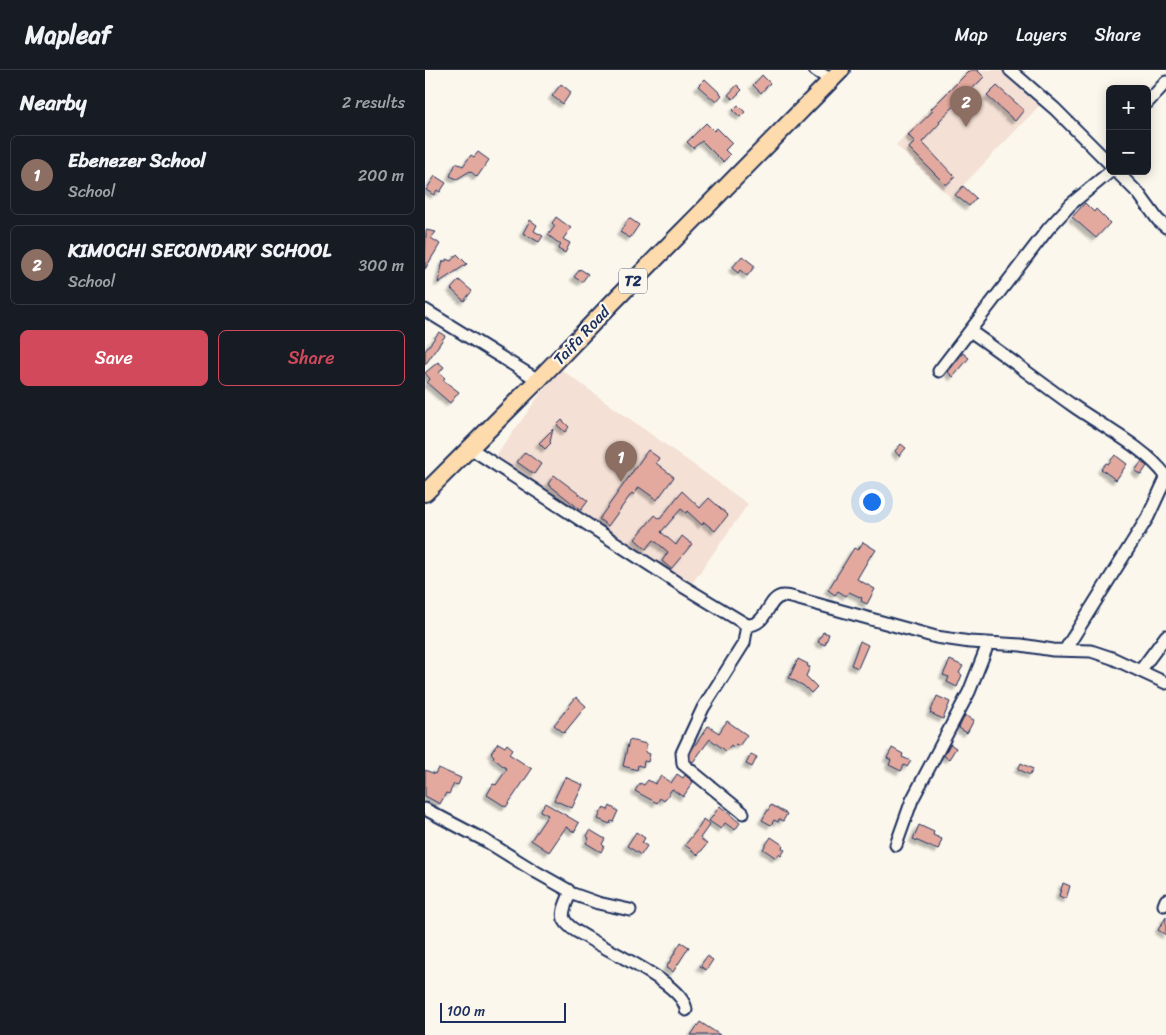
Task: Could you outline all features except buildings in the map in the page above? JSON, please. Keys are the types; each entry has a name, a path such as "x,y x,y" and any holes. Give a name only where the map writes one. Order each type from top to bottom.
{"highway":[{"name":"Taifa Road","path":"425,493 836,75"}],"street":[{"path":"815,70 836,75"},
{"path":"1010,70 1055,109 1106,160"},
{"path":"1151,99 1166,82"},
{"path":"1101,154 1106,148"},
{"path":"939,371 1047,228 1071,204 1106,175"},
{"path":"1121,175 1139,194 1158,220 1166,226"},
{"path":"425,310 538,380"},
{"path":"970,331 1073,406 1129,443 1160,468 1166,477 1148,517 1065,650"},
{"path":"470,448 679,584 747,625 754,625 763,618 775,600 781,596 795,598 936,637 988,644 1091,651 1166,683"},
{"path":"743,813 683,764 682,753 703,708 744,643 747,625"},
{"path":"1140,671 1166,636"},
{"path":"896,846 912,800 969,692 988,644"},
{"path":"425,809 487,841 536,872 563,886 570,893 598,903 630,910"},
{"path":"570,893 563,912 563,918 569,926 671,986 683,1001 686,1010"}],"shaded area":[{"path":"967,70 1003,70 1040,105 951,198 896,145"},
{"path":"559,368 748,504 683,596 493,460"}],"place":[{"name":"KIMOCHI SECONDARY SCHOOL","path":"966,127"},
{"name":"Ebenezer School","path":"621,482"}]}
